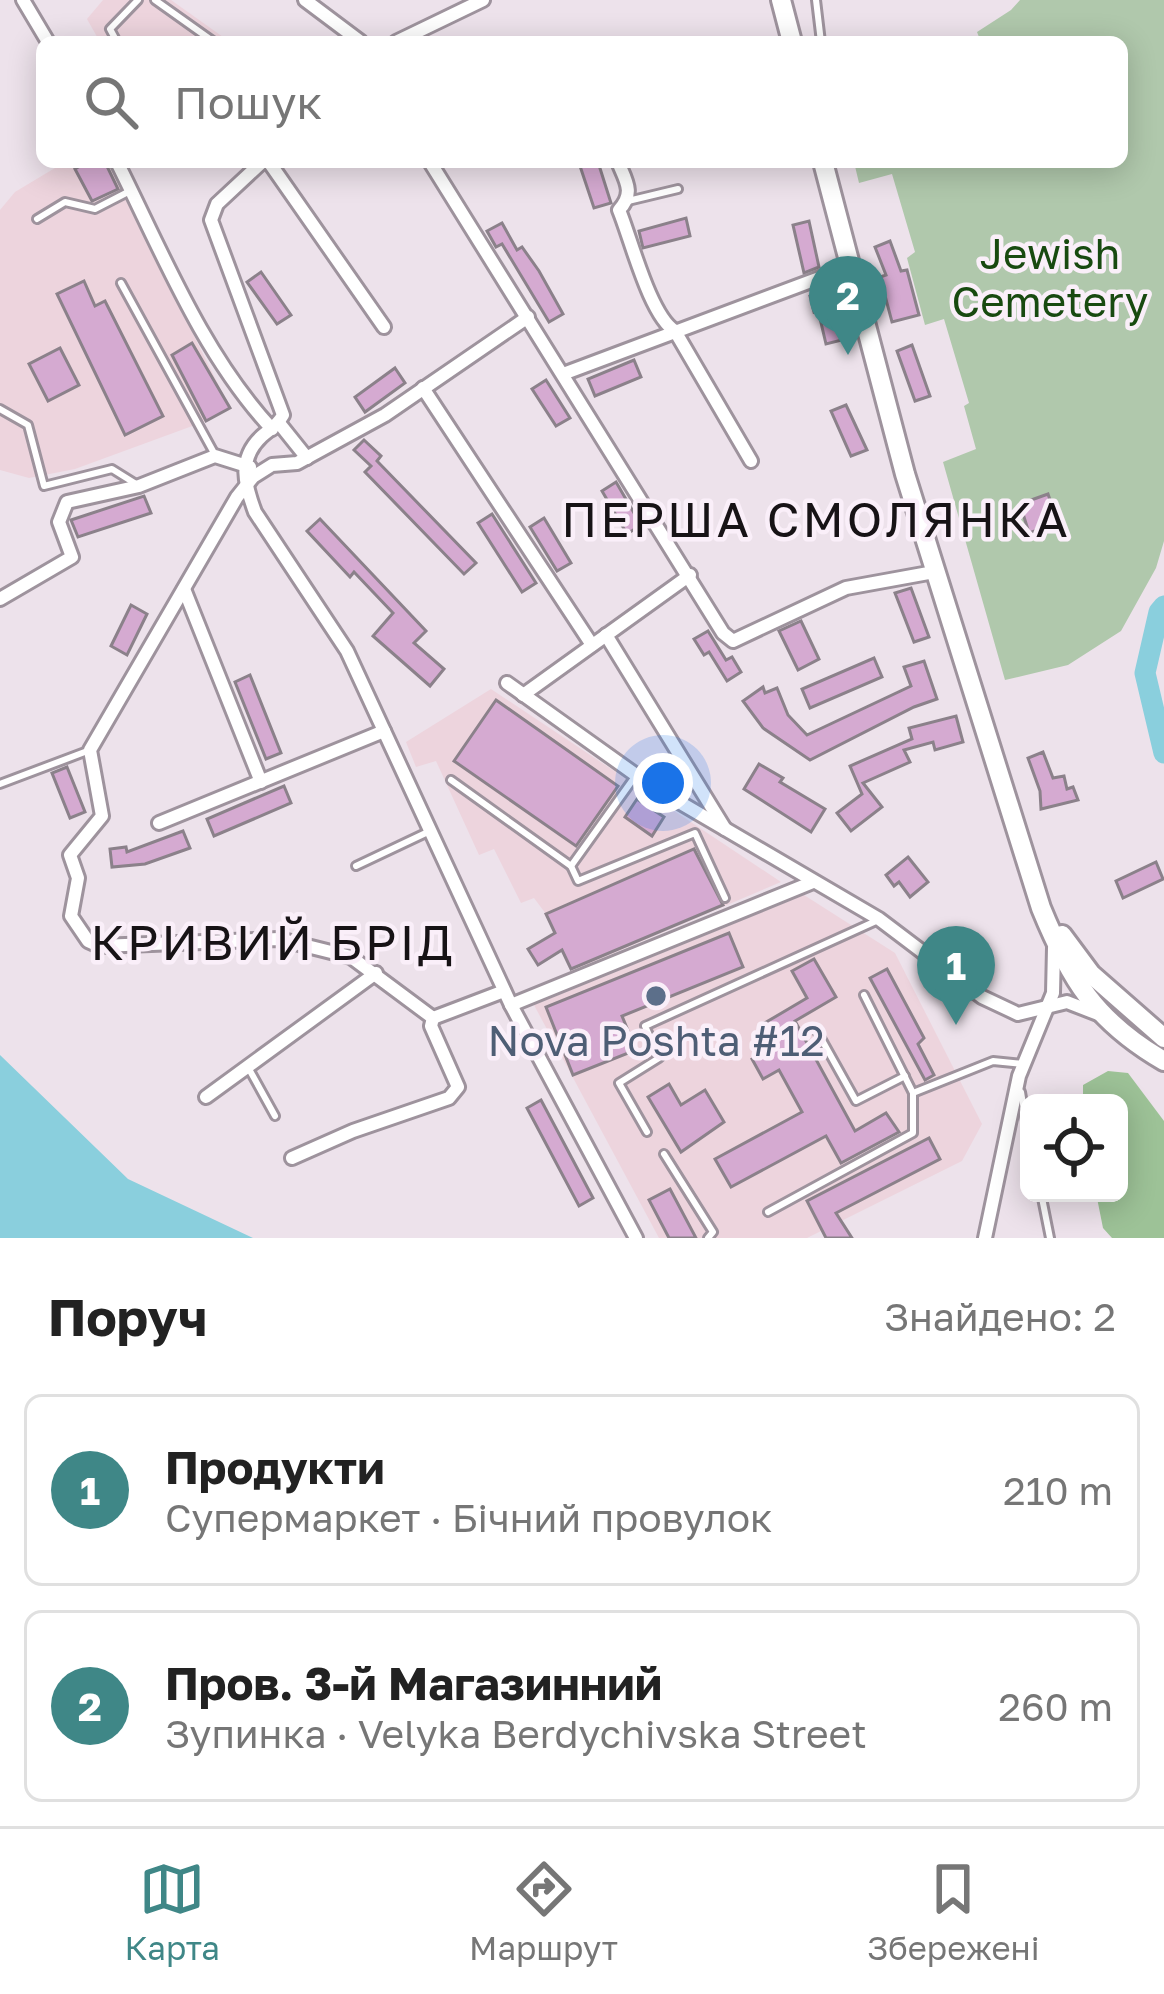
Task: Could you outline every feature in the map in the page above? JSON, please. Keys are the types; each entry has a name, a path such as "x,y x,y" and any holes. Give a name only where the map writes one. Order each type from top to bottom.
{"main road":[{"path":"785,0 794,36"},
{"path":"829,168 934,572 1052,935 1084,980 1164,1037"},
{"path":"853,265 912,471 1059,931 1100,1015 1164,1061"}],"street":[{"path":"23,0 44,36"},
{"path":"304,0 353,36"},
{"path":"408,36 483,0"},
{"path":"120,168 188,304 246,401 307,458"},
{"path":"258,168 217,204 211,220 283,415 253,447 243,467 245,487 255,512 347,651 507,998 636,1238"},
{"path":"269,168 384,328"},
{"path":"434,168 723,633 733,641 846,588 934,572"},
{"path":"621,168 630,190 619,210 656,308 675,331 752,461"},
{"path":"563,374 853,265"},
{"path":"0,599 72,557 59,522 67,502 139,486 215,456 243,467 307,458 385,415 527,317"},
{"path":"423,388 592,645"},
{"path":"272,465 245,487 90,750 102,816 70,855 78,878 70,916 98,946 278,939 351,957 434,1018"},
{"path":"523,695 690,575"},
{"path":"184,589 261,782"},
{"path":"606,635 727,832"},
{"path":"507,682 636,775 879,919 1003,1009 1018,1014 1074,1002 1100,1015"},
{"path":"159,823 384,731"},
{"path":"434,1018 507,998 813,882"},
{"path":"985,1238 1021,1070 1055,981 1052,935"},
{"path":"206,1096 376,973"},
{"path":"1046,1008 1084,980"},
{"path":"292,1159 353,1131 449,1098 458,1087 431,1026 434,1018"}],"lane":[{"path":"114,36 110,29 138,0"},
{"path":"155,0 206,36"},
{"path":"816,0 820,36"},
{"path":"628,201 678,189"},
{"path":"37,219 65,202 95,209 131,190"},
{"path":"122,283 215,456"},
{"path":"0,409 28,425 44,486 112,469 139,486"},
{"path":"0,784 90,750"},
{"path":"571,866 636,775"},
{"path":"451,780 571,866 578,881 694,833 725,898"},
{"path":"356,866 430,832"},
{"path":"647,1132 619,1083 659,1058 645,1026 879,919"},
{"path":"768,1212 913,1133 913,1093 864,994"},
{"path":"818,1033 856,1101 905,1076"},
{"path":"913,1093 993,1061 1021,1070 1024,1094"},
{"path":"249,1069 275,1116"},
{"path":"664,1154 713,1232 709,1238"},
{"path":"1043,1202 1050,1238"}],"shaded area":[{"path":"103,0 171,0 222,36 97,36 87,19"},
{"path":"55,168 110,168 230,408 75,469 29,478 0,470 0,210 15,192"},
{"path":"491,689 781,882 572,971 534,898 521,903 494,849 479,855 436,761 416,767 406,742"},
{"path":"804,895 895,953 982,1124 962,1161 807,1238 659,1238 534,1005"}],"green space":[{"name":"Jewish Cemetery","path":"1020,0 1164,0 1164,541 1156,568 1121,631 1068,665 1005,680 943,462 976,449 964,406 969,403 944,319 925,325 907,258 915,252 892,174 859,183 855,168 1128,168 1128,36 979,36 977,32"},
{"path":"1108,1071 1128,1073 1164,1121 1164,1238 1112,1238 1103,1228 1098,1202 1128,1202 1128,1094 1083,1094 1083,1085"}],"water":[{"path":"0,1055 128,1179 253,1238 0,1238"}],"building":[{"path":"108,168 118,189 92,201 75,169"},
{"path":"581,168 600,168 611,203 594,208"},
{"path":"686,218 690,236 643,248 639,231"},
{"path":"809,221 819,267 804,273 793,225"},
{"path":"502,223 517,250 522,247 539,271 563,314 549,322 502,244 496,247 487,231"},
{"path":"890,241 901,271 907,270 919,315 892,322 880,277 886,275 875,247"},
{"path":"261,272 291,315 277,324 247,282"},
{"path":"84,281 95,306 105,301 163,416 125,435 57,294"},
{"path":"827,291 842,340 826,344 810,296"},
{"path":"192,343 230,408 206,421 172,355"},
{"path":"912,345 930,396 915,401 897,351"},
{"path":"60,348 79,385 48,401 29,364"},
{"path":"634,360 641,377 595,396 588,379"},
{"path":"395,368 405,383 365,412 355,397"},
{"path":"546,380 570,418 556,426 532,389"},
{"path":"846,405 867,450 851,456 831,411"},
{"path":"364,440 381,456 377,461 476,563 464,574 365,472 371,466 354,450"},
{"path":"616,482 641,525 627,534 602,491"},
{"path":"1048,494 1058,523 1029,533 1020,504"},
{"path":"144,496 151,513 78,537 71,520"},
{"path":"492,514 536,583 522,592 478,523"},
{"path":"544,518 571,563 557,571 530,527"},
{"path":"320,519 426,631 414,643 444,669 430,686 373,636 393,613 354,572 350,577 307,531"},
{"path":"911,588 929,637 914,642 895,593"},
{"path":"131,605 147,614 127,655 111,646"},
{"path":"801,621 819,659 798,670 779,631"},
{"path":"708,631 726,660 732,657 741,672 727,681 709,652 704,655 694,639"},
{"path":"874,658 882,677 810,708 802,689"},
{"path":"924,661 937,699 810,760 763,728 743,701 763,687 765,693 777,688 788,715 807,735 911,686 904,667"},
{"path":"250,675 281,753 266,759 235,682"},
{"path":"496,700 618,786 576,846 454,761"},
{"path":"956,716 963,742 935,750 933,742 904,750 910,762 863,783 882,807 851,831 837,813 862,794 850,766 912,739 909,728"},
{"path":"1043,752 1053,778 1064,776 1067,789 1073,787 1078,800 1041,809 1028,758"},
{"path":"759,764 825,809 811,832 744,789"},
{"path":"67,767 85,812 70,818 52,773"},
{"path":"284,786 291,803 214,836 207,819"},
{"path":"637,799 664,817 652,836 625,817"},
{"path":"183,831 190,848 145,864 112,867 110,849 126,847 127,852"},
{"path":"694,849 723,905 571,969 562,950 538,965 528,949 555,933 546,914"},
{"path":"908,857 928,882 910,897 899,882 894,886 886,875"},
{"path":"1156,862 1163,879 1123,898 1116,881"},
{"path":"729,933 743,967 622,1016 636,1050 573,1075 546,1007"},
{"path":"814,959 836,997 795,1021 855,1131 886,1113 899,1132 841,1163 826,1136 731,1187 715,1159 802,1112 779,1070 763,1079 752,1059 776,1046 763,1024 807,998 792,971"},
{"path":"887,969 924,1038 918,1044 934,1075 925,1080 870,978"},
{"path":"669,1084 681,1105 705,1090 724,1122 681,1152 648,1097"},
{"path":"541,1100 593,1198 579,1206 527,1108"},
{"path":"929,1138 940,1159 836,1213 852,1238 826,1238 807,1201"},
{"path":"670,1189 696,1238 669,1238 649,1200"}],"waterway":[{"path":"1164,606 1145,673 1164,753"}],"place":[{"name":"Пров. 3-й Магазинний","path":"848,355"},
{"name":"Nova Poshta #12","path":"656,996"},
{"name":"Продукти","path":"956,1025"}],"district":[{"name":"ПЕРША СМОЛЯНКА","path":"816,519"},
{"name":"КРИВИЙ БРІД","path":"273,942"}]}
